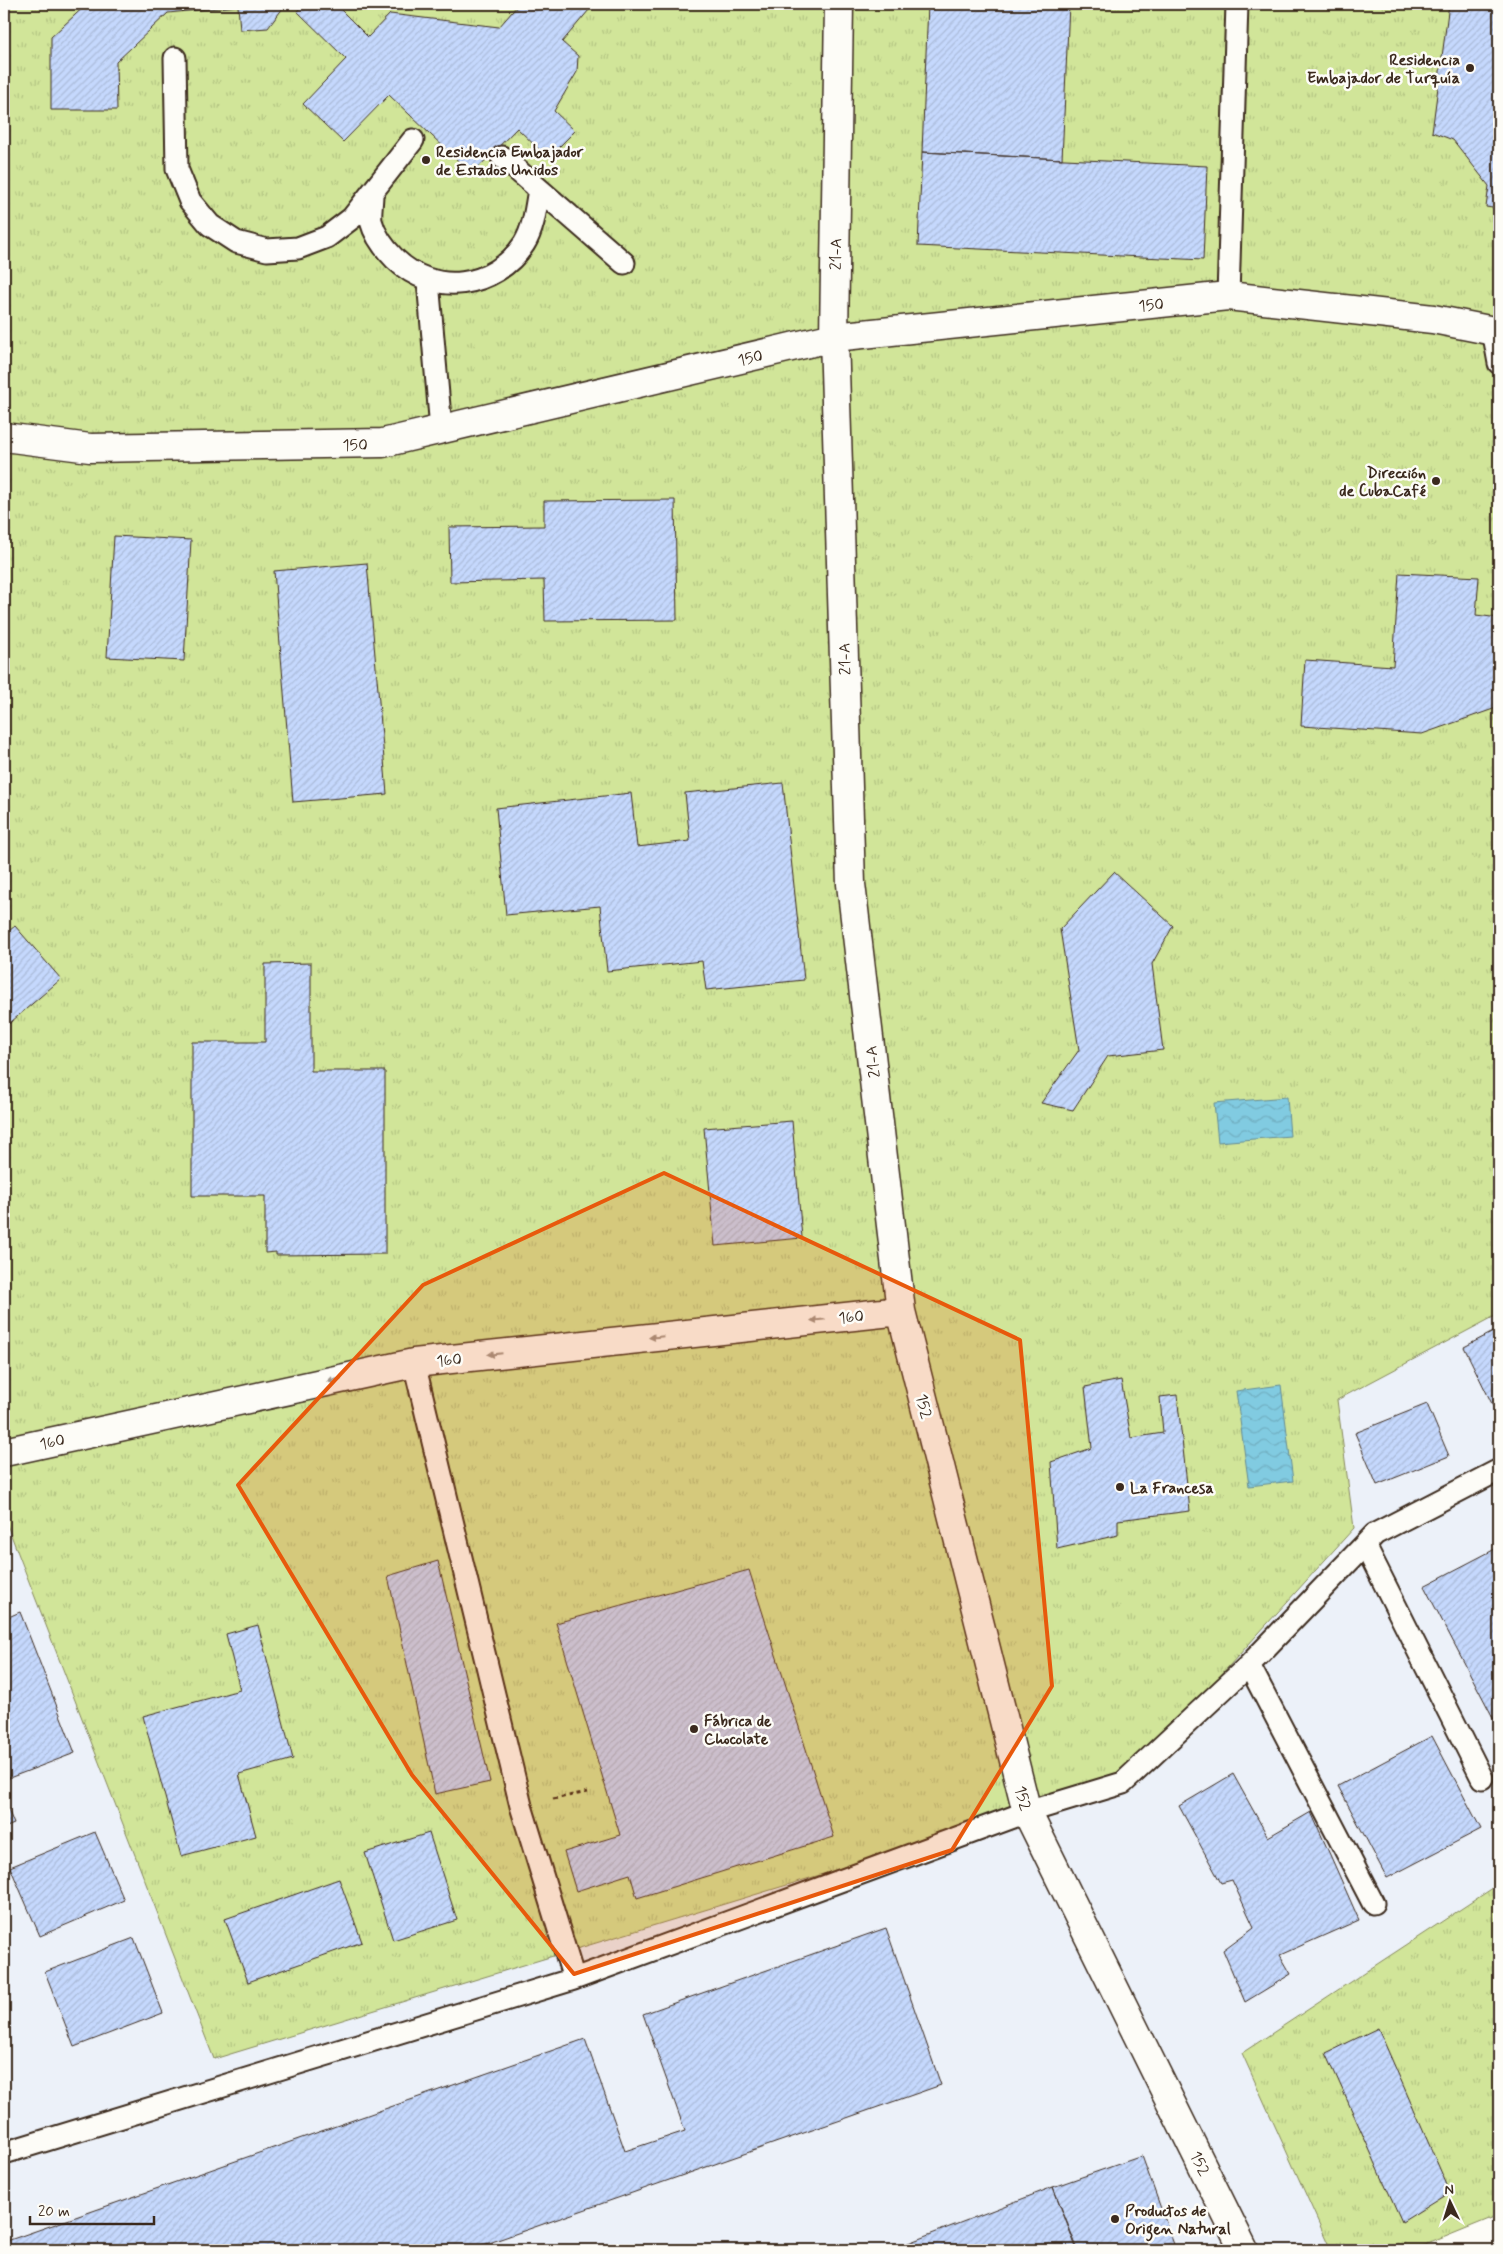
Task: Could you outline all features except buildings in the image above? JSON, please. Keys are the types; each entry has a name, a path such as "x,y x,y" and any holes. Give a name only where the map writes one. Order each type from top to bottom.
{"street":[{"name":"21-A","path":"839,4 834,337 851,884 901,1311"},
{"name":"150","path":"4,436 90,448 383,443 834,337 1228,296 1433,319 1496,331"},
{"name":"160","path":"4,1452 414,1363 901,1311"},
{"name":"152","path":"901,1311 1027,1812 1244,2250"}],"lane":[{"path":"1228,296 1237,4"},
{"path":"175,58 177,168 190,201 210,225 236,242 267,250 298,248 327,237 352,218 413,140"},
{"path":"502,157 624,264"},
{"path":"372,194 371,220 382,247 405,268 428,281 457,284 485,277 508,263 524,243 534,218 539,189"},
{"path":"428,281 441,429"},
{"path":"1496,331 1499,363"},
{"path":"414,1363 521,1806 574,1979"},
{"path":"4,2153 574,1979 1027,1812 1123,1783 1248,1665 1375,1534 1499,1470"},
{"path":"1364,1545 1482,1778"},
{"path":"1248,1665 1373,1903"}],"highlighted area":[{"path":"664,1173 1020,1340 1052,1686 952,1850 574,1974 412,1775 238,1485 423,1285"}],"shaded area":[{"path":"1499,1314 1499,1884 1243,2053 1331,2250 4,2250 4,1517 214,2059 1354,1528 1337,1400"}],"green space":[{"path":"4,4 1499,4 1499,1314 1337,1400 1354,1528 1123,1783 214,2059 4,1517"},
{"path":"1499,1884 1499,2215 1413,2250 1331,2250 1242,2053"}],"water":[{"path":"1287,1097 1290,1136 1218,1142 1214,1103"},
{"path":"1281,1385 1293,1481 1249,1486 1236,1391"}],"place":[{"name":"Residencia Embajador de Turquía","path":"1470,68"},
{"name":"Residencia Embajador de Estados Unidos","path":"426,160"},
{"name":"Dirección de CubaCafé","path":"1436,481"},
{"name":"La Francesa","path":"1120,1487"},
{"name":"Fábrica de Chocolate","path":"694,1729"},
{"name":"Productos de Origen Natural","path":"1115,2219"}]}
